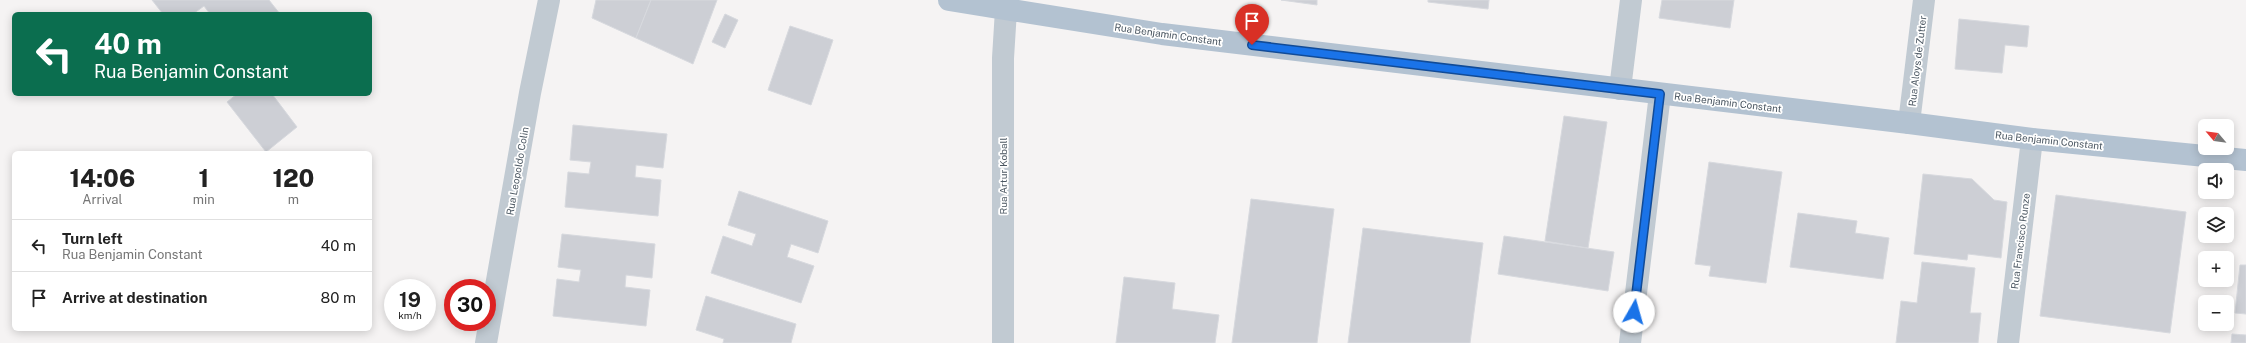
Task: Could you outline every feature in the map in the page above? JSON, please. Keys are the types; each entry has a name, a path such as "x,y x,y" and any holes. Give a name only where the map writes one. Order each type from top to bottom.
{"main road":[{"name":"Rua Benjamin Constant","path":"949,0 1162,34 2032,139 2246,160"}],"street":[{"name":"Rua Leopoldo Colin","path":"486,343 530,93 549,0"},
{"path":"1620,89 1631,0"},
{"name":"Rua Aloys de Zutter","path":"1909,123 1924,0"},
{"name":"Rua Artur Koball","path":"1003,343 1003,58 1006,10"},
{"path":"1630,343 1660,94"},
{"name":"Rua Francisco Runze","path":"2008,343 2032,139"}],"building":[{"path":"152,0 269,0 278,12 208,12 204,6 196,12 161,12"},
{"path":"596,0 651,0 636,38 592,18"},
{"path":"651,0 717,0 693,64 636,38"},
{"path":"1281,0 1317,0 1317,5"},
{"path":"1428,0 1489,0 1488,9 1428,2"},
{"path":"1662,0 1734,0 1730,28 1659,18"},
{"path":"725,14 738,20 725,48 712,42"},
{"path":"1959,19 2029,26 2027,47 2005,45 2002,73 1955,69"},
{"path":"790,26 833,40 811,105 768,90"},
{"path":"234,96 274,96 297,127 267,151 265,151 227,102"},
{"path":"1564,116 1607,122 1588,248 1545,241"},
{"path":"573,125 667,134 663,168 636,165 635,177 661,180 658,216 565,207 568,172 589,174 591,162 570,160"},
{"path":"1709,162 1782,172 1766,283 1709,276 1711,266 1695,264"},
{"path":"1923,174 1972,179 1994,200 2007,202 2001,258 1968,254 1967,260 1914,254"},
{"path":"739,191 828,221 818,253 791,244 787,257 814,266 801,303 711,273 723,236 752,246 756,234 728,225"},
{"path":"2056,195 2186,212 2170,333 2040,316"},
{"path":"1251,199 1334,209 1317,343 1232,343"},
{"path":"1798,213 1857,221 1855,233 1889,238 1883,279 1790,267"},
{"path":"1363,228 1483,243 1470,343 1348,343"},
{"path":"562,234 655,244 652,278 626,275 625,287 650,290 646,326 553,316 557,279 579,282 581,270 558,267"},
{"path":"1504,236 1614,252 1608,291 1498,274"},
{"path":"1922,262 1975,268 1970,313 1981,313 1978,343 1896,343 1901,301 1917,303"},
{"path":"2240,265 2246,265 2246,314 2235,313"},
{"path":"1124,277 1175,283 1172,309 1219,315 1215,343 1116,343"},
{"path":"706,296 796,324 791,343 723,343 724,339 696,330"},
{"path":"2232,334 2246,335 2246,343 2231,343"}],"route":[{"path":"1252,45 1660,94 1634,312"}]}
